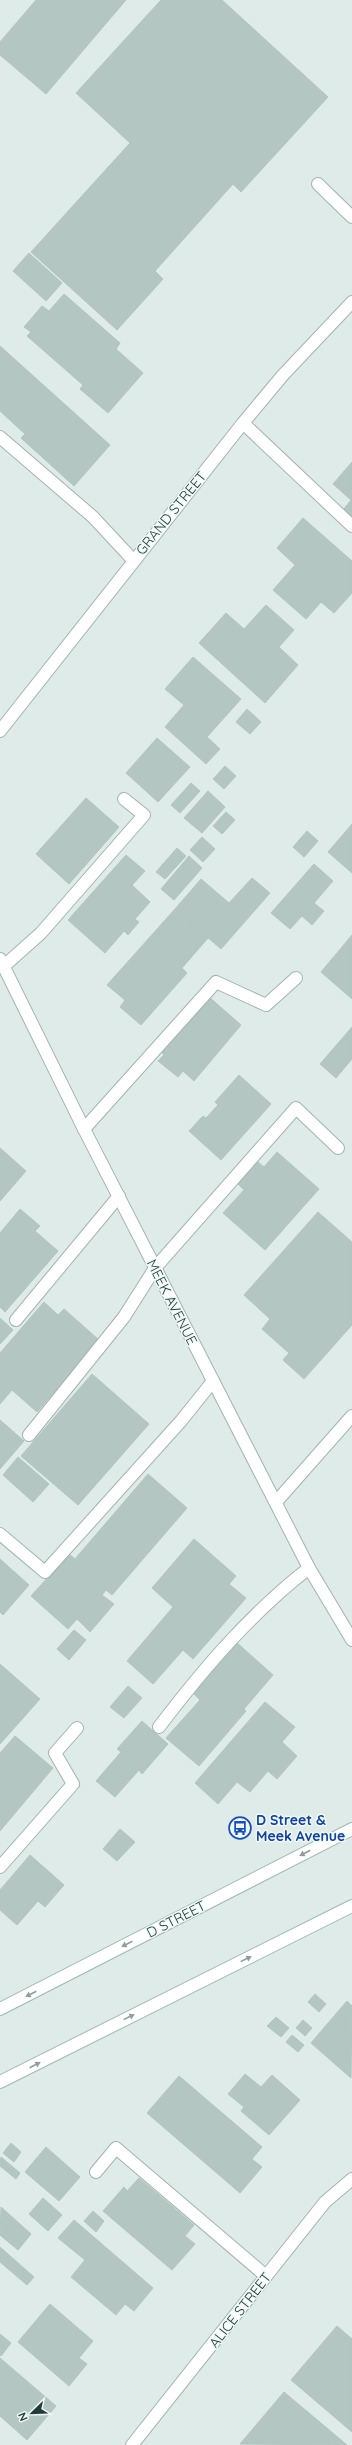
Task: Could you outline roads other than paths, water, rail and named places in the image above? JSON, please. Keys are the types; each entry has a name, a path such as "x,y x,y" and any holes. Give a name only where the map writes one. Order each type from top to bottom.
{"street":[{"path":"318,184 352,217"},
{"name":"GRAND STREET","path":"0,732 133,560 283,374 352,302"},
{"path":"243,423 352,526"},
{"path":"0,437 93,517 133,560"},
{"path":"2,963 40,933 144,815 124,798"},
{"name":"MEEK AVENUE","path":"2,963 84,1129 309,1568 352,1640"},
{"path":"84,1129 216,982 266,1005 296,978"},
{"path":"29,1435 124,1317 155,1268 296,1108 338,1148"},
{"path":"16,1320 119,1196"},
{"path":"0,1534 45,1572 180,1421 213,1381"},
{"path":"276,1502 352,1416"},
{"path":"159,1727 194,1680 234,1634 275,1594 309,1568"},
{"path":"0,1867 73,1784 55,1753 76,1728"},
{"name":"D STREET","path":"0,2010 352,1829"},
{"path":"0,2082 352,1906"},
{"path":"96,2172 116,2148 266,2276"},
{"name":"ALICE STREET","path":"132,2445 325,2202 352,2179"}],"place":[{"name":"D Street & Meek Avenue","path":"240,1828"}]}
